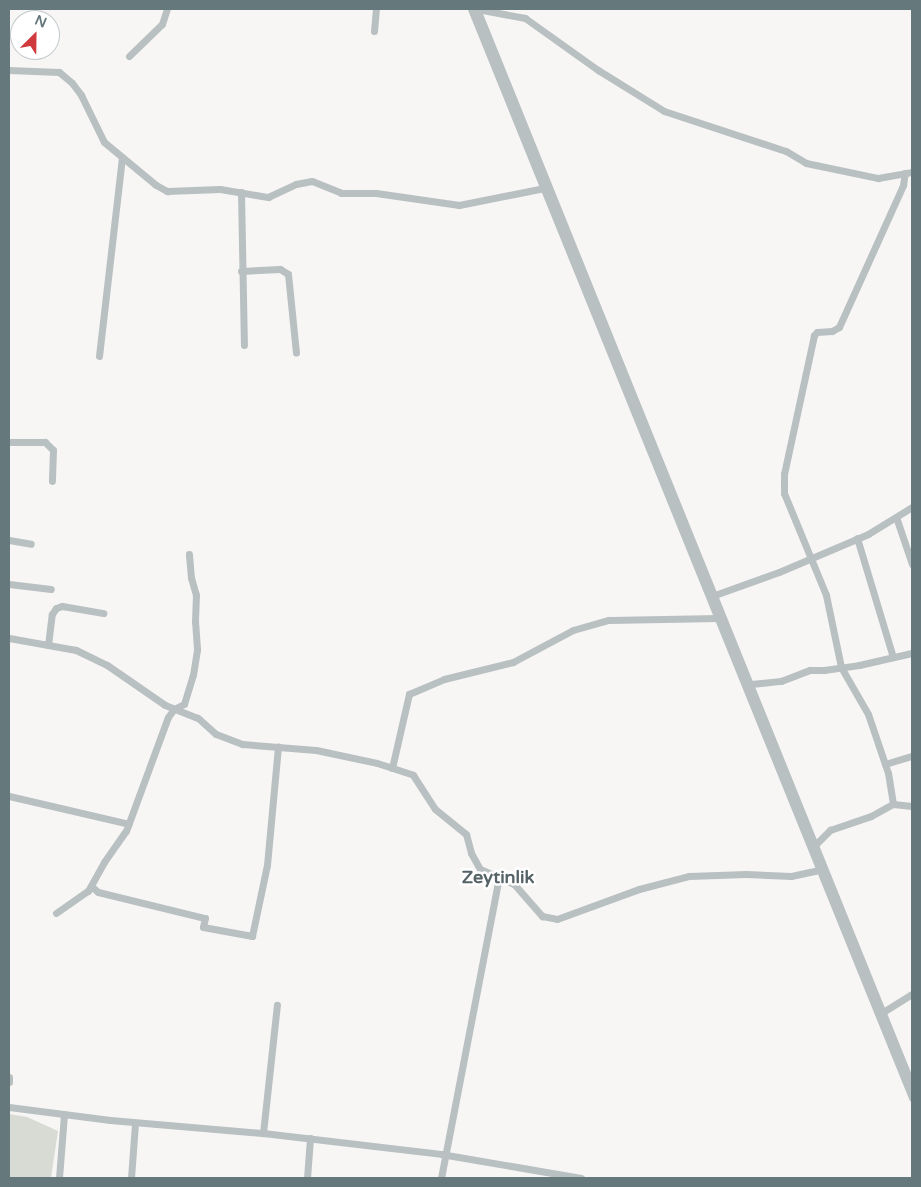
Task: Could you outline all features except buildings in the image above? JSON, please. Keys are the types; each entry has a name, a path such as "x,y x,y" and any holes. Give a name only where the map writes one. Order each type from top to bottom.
{"street":[{"path":"128,56 162,24 167,9"},
{"path":"374,31 376,9"},
{"path":"471,9 712,596 751,684 814,847 820,870 912,1098"},
{"path":"477,9 525,18 598,70 664,110 786,151 806,163 878,178 909,173"},
{"path":"477,9 712,596 718,618 912,1084"},
{"path":"9,70 60,72 81,95 104,142 167,192 220,189 268,197 296,184 312,181 341,193 376,193 459,205 544,188"},
{"path":"99,356 122,157"},
{"path":"893,804 885,764 868,714 840,667 826,595 784,493 783,485 814,335 817,332 832,331 840,327 909,173"},
{"path":"241,192 241,271 244,345"},
{"path":"241,271 280,269 288,274 296,353"},
{"path":"9,442 45,442 53,450 52,481"},
{"path":"712,596 779,572 857,538 912,507"},
{"path":"896,517 912,564"},
{"path":"857,538 894,657"},
{"path":"9,540 32,544"},
{"path":"56,913 88,891 129,824 163,730 174,709 184,704 193,675 197,649 194,622 196,595 190,578 190,554"},
{"path":"9,584 51,589"},
{"path":"48,645 52,614 56,608 62,606 103,613"},
{"path":"392,768 409,694 444,679 514,662 573,630 608,620 718,618"},
{"path":"9,638 76,650 107,665 165,705 198,718 216,734 242,744 316,750 377,762 413,775 435,809 466,834 471,853 480,870 499,876 514,884 542,916 557,919 639,889 689,876 746,874 791,876 820,870"},
{"path":"751,684 781,681 810,670 840,667 912,653"},
{"path":"91,886 98,892 205,918 203,926 252,936 267,865 278,747"},
{"path":"885,764 912,756"},
{"path":"9,796 129,824"},
{"path":"814,847 830,830 871,816 893,804 912,806"},
{"path":"441,1178 499,876"},
{"path":"883,1012 912,994"},
{"path":"263,1132 277,1005"},
{"path":"9,1077 9,1082"},
{"path":"9,1107 135,1122 263,1132 445,1154 581,1178"},
{"path":"59,1178 64,1114"},
{"path":"131,1178 135,1122"},
{"path":"307,1178 310,1138"}],"shaded area":[{"path":"9,1114 27,1117 58,1131 51,1178 9,1178"}],"district":[{"name":"Zeytinlik","path":"498,877"}]}
